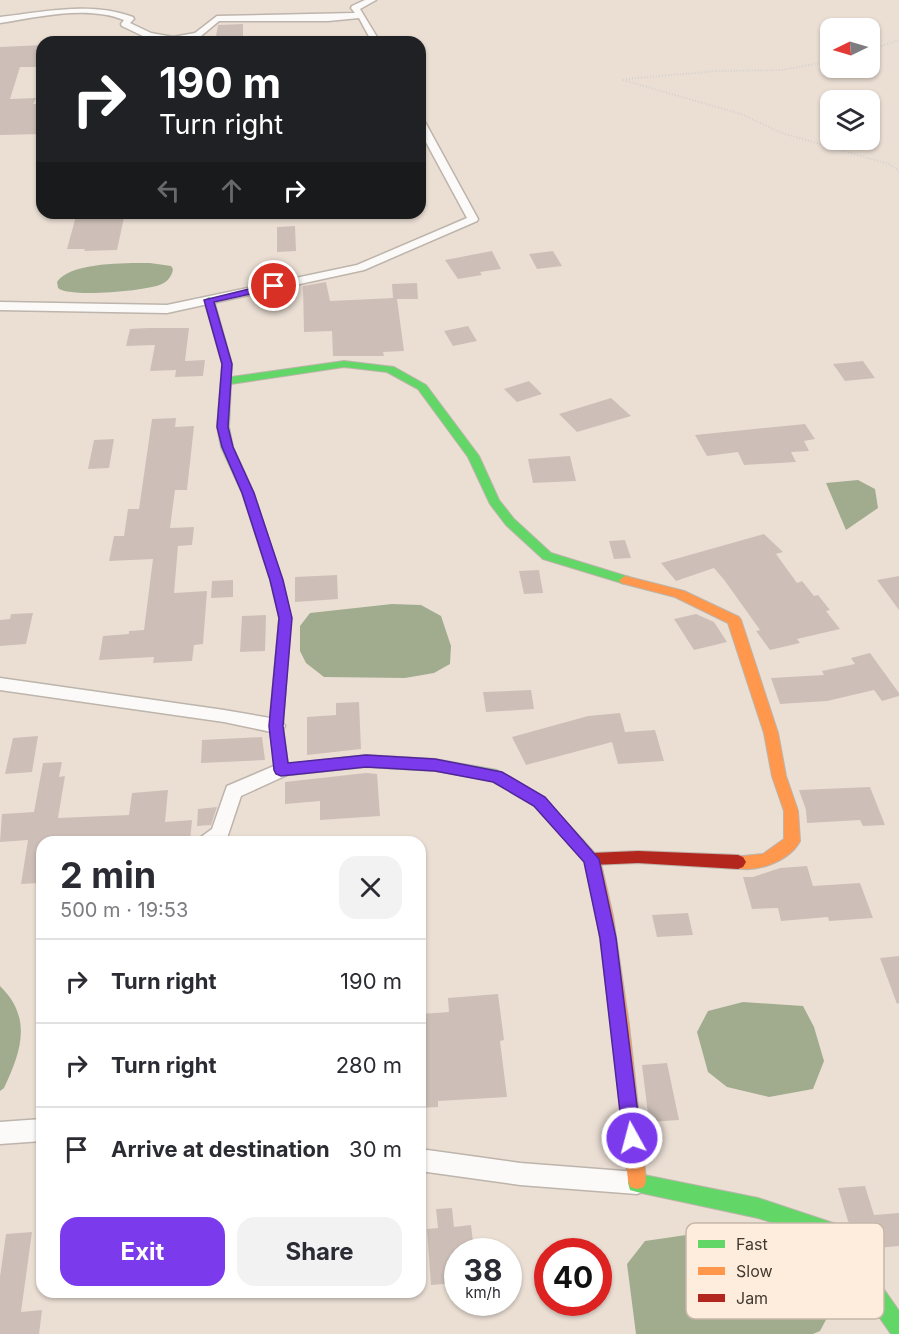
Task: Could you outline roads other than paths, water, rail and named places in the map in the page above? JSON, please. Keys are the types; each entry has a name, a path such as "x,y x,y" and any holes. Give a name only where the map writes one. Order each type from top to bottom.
{"street":[{"path":"372,0 355,8 362,15 373,36"},
{"path":"0,20 78,13 121,14 130,19 125,24 147,36"},
{"path":"196,36 209,30 217,19 328,18 362,15"},
{"path":"0,306 167,309 360,268 472,219 426,133"},
{"path":"209,300 227,364 223,427 227,447 248,493 276,580 285,618 276,726 281,770"},
{"path":"227,381 344,364 390,369 422,387 473,456 494,501 504,515 547,556 679,594 734,620 771,733 779,776 791,811 792,841 776,856 752,863 638,857 592,859"},
{"path":"0,684 224,716 276,726"},
{"path":"216,836 220,833 233,791 281,770 366,761 435,765 497,776 539,802 592,859 608,938 637,1183"},
{"path":"0,1133 36,1130"},
{"path":"426,1161 520,1174 637,1183 758,1208 804,1223"},
{"path":"884,1307 899,1328"}]}
